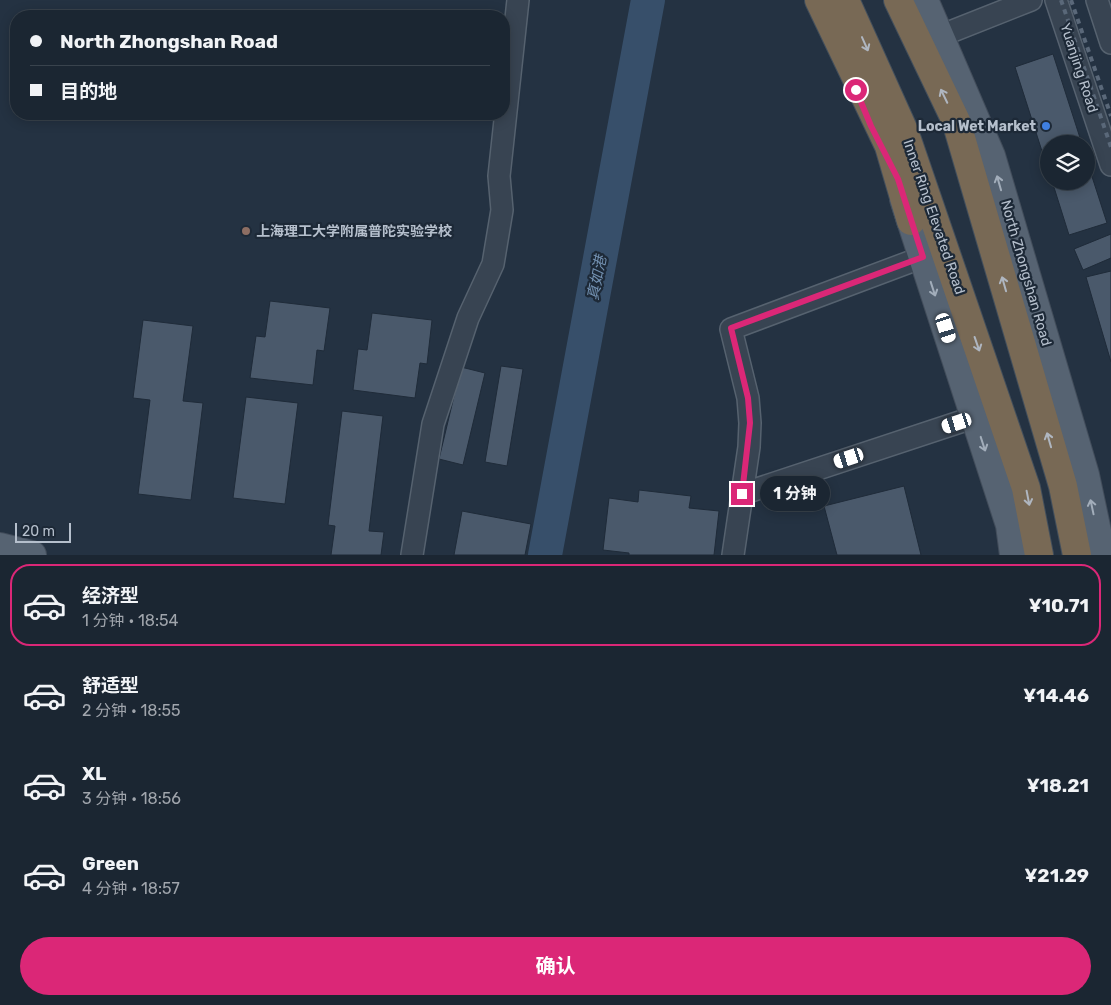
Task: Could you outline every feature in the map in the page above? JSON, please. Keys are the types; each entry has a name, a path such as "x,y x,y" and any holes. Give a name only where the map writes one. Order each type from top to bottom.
{"highway":[{"path":"819,0 889,146 911,222"},
{"name":"Inner Ring Elevated Road","path":"845,0 904,131 1026,488 1039,555"},
{"path":"898,0 956,121 1063,486 1077,555"}],"main road":[{"path":"819,0 871,126 898,179 1010,525 1014,555"},
{"name":"North Zhongshan Road","path":"924,0 991,156 1085,475 1102,555"},
{"path":"0,547 32,555"}],"street":[{"path":"510,74 518,0"},
{"path":"940,36 1031,0"},
{"name":"Yuanjing Road","path":"1056,0 1111,165"},
{"path":"1097,0 1111,43"},
{"path":"412,555 433,424 468,318 493,264 502,210 499,176 505,120"},
{"path":"733,555 750,423 748,398 731,328 923,257"},
{"path":"742,494 975,417"}],"building":[{"path":"1053,54 1079,135 1040,135 1040,145 1015,67"},
{"path":"1095,186 1107,223 1069,235 1055,190 1095,190"},
{"path":"1111,234 1111,258 1083,270 1074,249"},
{"path":"1111,271 1111,362 1086,277"},
{"path":"270,301 330,308 324,351 317,350 313,385 250,378 256,336 265,337"},
{"path":"372,313 432,320 427,364 420,363 415,398 353,390 358,349 367,350"},
{"path":"143,320 193,326 183,401 203,403 191,500 138,494 150,400 133,398"},
{"path":"501,366 523,369 507,466 485,462"},
{"path":"461,367 485,373 463,465 439,459"},
{"path":"246,397 298,403 285,504 233,498"},
{"path":"342,411 383,416 369,531 384,532 381,555 331,555 335,526 328,525"},
{"path":"904,486 921,555 837,555 824,506"},
{"path":"639,490 691,496 689,508 719,511 714,555 629,555 629,553 603,550 609,498 638,502"},
{"path":"462,511 531,524 525,555 454,555"}],"waterway":[{"name":"真如港","path":"545,555 648,0"}],"railway":[{"path":"1061,0 1111,147"},
{"path":"1071,0 1111,116"}],"place":[{"name":"Local Wet Market","path":"1046,126"},
{"name":"上海理工大学附属普陀实验学校","path":"246,231"}],"route":[{"path":"742,494 750,423 748,398 731,328 923,257 898,179 871,126 856,90"}]}
